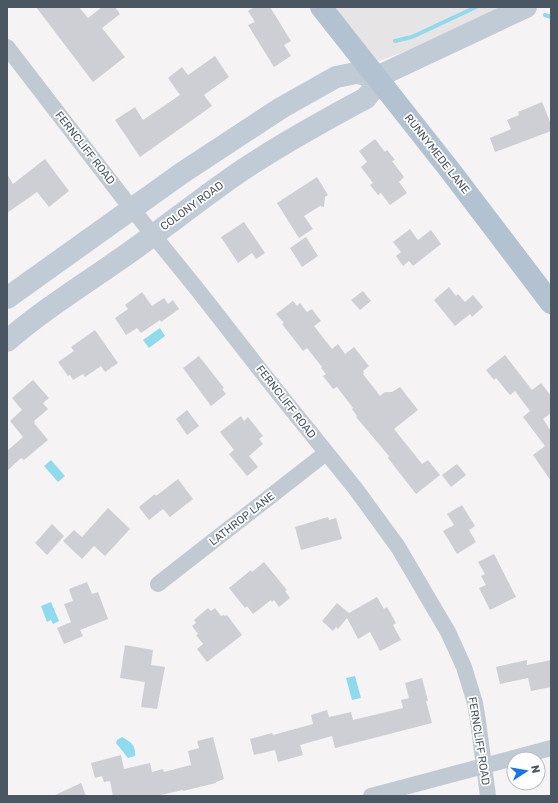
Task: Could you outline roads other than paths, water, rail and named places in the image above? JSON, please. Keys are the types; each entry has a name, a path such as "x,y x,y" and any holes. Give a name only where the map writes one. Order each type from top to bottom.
{"main road":[{"name":"RUNNYMEDE LANE","path":"321,7 377,77 551,303"}],"street":[{"path":"7,298 230,140 281,108 330,80 341,76 356,74 377,77 526,7"},
{"name":"FERNCLIFF ROAD","path":"7,47 132,209 326,453 398,547 454,644 464,667 475,703 488,796"},
{"name":"COLONY ROAD","path":"7,341 56,303 133,250 239,173 278,147 366,98 376,85 377,77"},
{"name":"LATHROP LANE","path":"158,584 326,453"},
{"path":"371,796 551,748"}],"water":[{"path":"160,328 165,336 149,348 143,340"},
{"path":"51,460 65,476 58,482 44,466"},
{"path":"51,602 59,621 53,624 51,620 47,622 41,606"},
{"path":"355,676 361,698 352,700 346,678"},
{"path":"122,737 134,746 135,756 128,758 116,743 117,740"}],"waterway":[{"path":"395,41 412,37 476,7"},
{"path":"545,15 551,17"}]}
